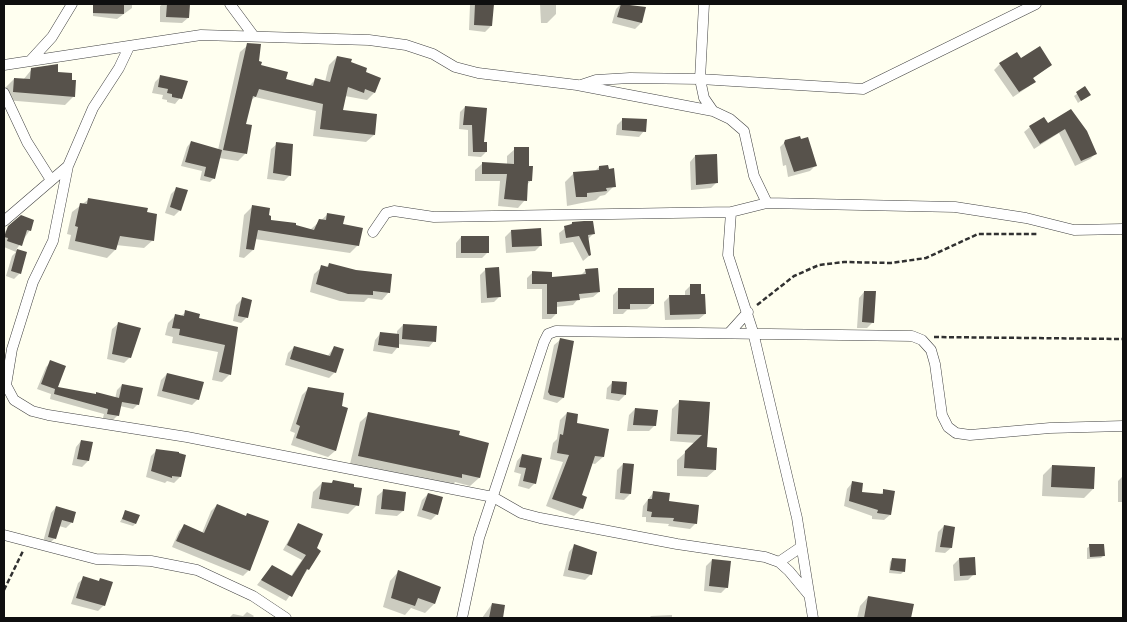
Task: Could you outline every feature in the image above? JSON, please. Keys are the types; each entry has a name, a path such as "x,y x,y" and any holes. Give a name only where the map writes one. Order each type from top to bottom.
{"street":[{"path":"30,61 52,37 72,4"},
{"path":"230,4 253,36"},
{"path":"704,4 700,79 704,98 712,111"},
{"path":"577,86 596,80 700,79 863,89 1036,4"},
{"path":"4,65 201,35 369,40 406,45 433,54 455,66 478,73 577,86 712,111 730,119 744,132 754,176 767,203"},
{"path":"129,47 119,68 93,108 68,166 53,241 33,282 10,357 6,385 14,400 32,411 48,415 187,436 493,497 521,513 540,518 677,544 754,555 779,562 800,581 809,595"},
{"path":"4,93 27,142 51,180"},
{"path":"4,221 68,166"},
{"path":"373,232 386,214 394,211 434,217 731,212 767,203 955,207 1026,218 1074,230 1123,229"},
{"path":"731,212 728,255 748,312 797,518 813,618"},
{"path":"730,332 748,312"},
{"path":"462,618 479,538 548,334 566,329 912,336 922,340 931,350 935,364 942,415 948,427 956,433 970,435 1050,428 1123,426"},
{"path":"4,535 28,543 96,559 151,561 197,570 252,596 286,618"},
{"path":"779,562 802,547"}],"path":[{"path":"748,312 794,276 819,266 844,262 891,263 926,258 978,234 1047,234"},
{"path":"932,337 1123,339"},
{"path":"4,590 28,543"}],"building":[{"path":"93,4 124,4 124,14 93,13"},
{"path":"167,4 190,4 189,18 166,17"},
{"path":"475,4 494,4 492,26 474,25"},
{"path":"621,4 646,7 642,23 617,17"},
{"path":"247,43 261,44 259,61 262,62 261,65 288,72 286,79 313,86 315,78 330,82 337,56 352,59 351,62 367,68 366,72 381,78 375,93 365,89 364,93 348,87 343,110 377,114 375,135 320,129 323,104 259,89 256,97 253,96 246,124 252,125 247,154 223,150"},
{"path":"1040,46 1052,65 1033,78 1036,82 1019,92 999,63 1017,52 1021,58"},
{"path":"58,64 58,72 72,73 72,80 76,80 75,97 13,92 14,78 30,79 31,68"},
{"path":"160,75 188,81 182,99 172,97 172,94 167,93 168,89 158,87"},
{"path":"1085,86 1091,95 1081,101 1076,92"},
{"path":"465,106 487,108 484,142 487,142 487,152 473,152 472,125 463,125"},
{"path":"1071,109 1087,131 1097,154 1081,161 1065,129 1040,144 1029,126 1044,117 1048,123"},
{"path":"622,118 647,119 646,132 622,130"},
{"path":"800,136 801,139 808,137 817,166 794,172 784,143 785,140"},
{"path":"191,141 222,150 215,179 204,176 206,167 185,162"},
{"path":"276,142 293,144 291,176 273,173"},
{"path":"514,147 529,147 529,166 533,166 532,181 528,181 527,201 504,199 507,174 482,174 482,162 514,164"},
{"path":"717,154 718,183 696,185 695,155"},
{"path":"608,165 609,169 614,168 616,187 606,188 607,191 587,193 587,197 576,197 573,172 599,170 599,166"},
{"path":"176,187 188,190 181,211 170,207"},
{"path":"88,198 148,208 147,212 157,214 154,241 120,236 116,250 75,241 78,227 75,226 80,203 87,204"},
{"path":"252,205 270,208 269,215 271,220 296,223 296,225 314,230 319,219 326,220 327,213 345,216 343,224 363,228 359,246 258,230 254,250 246,249"},
{"path":"21,215 34,220 31,231 27,230 22,246 7,241 8,238 4,237 8,226"},
{"path":"593,221 595,234 588,235 591,255 589,256 579,236 566,238 564,226 572,224 572,222"},
{"path":"541,228 542,246 512,247 511,230"},
{"path":"461,236 489,236 489,253 461,253"},
{"path":"17,249 27,252 21,274 11,271"},
{"path":"329,263 356,270 392,274 390,293 373,291 373,295 348,294 316,284 321,265 328,267"},
{"path":"499,267 501,297 487,298 485,268"},
{"path":"598,268 600,292 579,294 580,300 557,302 557,314 547,314 547,284 532,284 532,271 552,272 552,277 586,274 585,269"},
{"path":"690,284 701,284 701,294 705,294 706,314 670,315 669,295 690,295"},
{"path":"618,288 654,288 654,304 630,304 630,309 618,309"},
{"path":"864,291 876,291 874,323 862,322"},
{"path":"242,297 252,300 248,318 238,316"},
{"path":"185,310 200,314 199,318 238,327 231,375 219,372 225,345 179,335 180,329 172,328 175,314 184,316"},
{"path":"118,322 141,328 131,358 112,354"},
{"path":"403,324 437,326 436,342 402,339"},
{"path":"380,332 399,334 399,348 378,345"},
{"path":"560,338 574,341 564,398 550,395 548,392"},
{"path":"294,346 330,356 334,346 344,349 336,373 290,359"},
{"path":"50,360 66,366 58,387 96,394 96,392 119,398 122,384 143,388 139,405 122,402 119,416 107,414 108,409 54,394 55,389 41,384"},
{"path":"167,373 204,382 199,400 162,391"},
{"path":"612,381 627,382 626,395 611,393"},
{"path":"308,387 344,393 342,406 348,408 336,451 296,438 300,426 296,424"},
{"path":"679,400 710,402 707,447 717,448 716,470 684,468 685,451 702,435 677,434"},
{"path":"635,408 658,410 656,426 633,425"},
{"path":"368,412 460,431 459,435 489,443 480,478 462,474 462,478 358,456"},
{"path":"567,412 578,414 577,423 609,429 604,457 595,456 582,495 587,497 583,509 552,499 569,455 557,453 560,434 563,435"},
{"path":"81,440 93,442 89,461 77,459"},
{"path":"156,449 179,452 186,455 181,477 172,476 172,478 151,471"},
{"path":"522,454 542,458 536,484 523,481 526,468 519,467"},
{"path":"623,463 634,464 631,494 620,493"},
{"path":"1052,465 1095,467 1094,489 1051,487"},
{"path":"333,480 354,484 354,487 362,488 359,506 319,499 322,482 332,483"},
{"path":"852,481 863,483 862,492 883,494 883,489 895,491 891,515 877,513 878,510 849,501"},
{"path":"383,489 406,492 404,511 381,509"},
{"path":"653,491 670,493 669,501 699,505 697,524 673,521 674,518 651,517 652,512 647,511 648,499 652,499"},
{"path":"428,493 443,497 438,515 422,510"},
{"path":"217,504 246,516 247,513 269,521 250,571 176,541 184,524 204,533"},
{"path":"56,506 76,512 73,523 62,520 56,539 48,537"},
{"path":"125,510 140,515 136,524 122,519"},
{"path":"298,523 323,534 317,548 321,551 309,570 307,569 292,597 261,580 272,565 292,576 306,555 287,545"},
{"path":"944,525 955,527 952,548 940,547"},
{"path":"574,544 597,552 592,575 568,570"},
{"path":"1089,544 1104,544 1105,556 1090,557"},
{"path":"975,557 976,575 960,576 959,558"},
{"path":"892,558 906,559 905,572 890,570"},
{"path":"712,559 731,561 728,588 709,586"},
{"path":"398,570 441,587 435,604 418,598 415,606 391,598"},
{"path":"83,576 99,581 100,578 113,582 105,606 76,598"},
{"path":"868,596 914,604 911,618 864,618"},
{"path":"492,603 505,605 503,618 489,618"}]}
